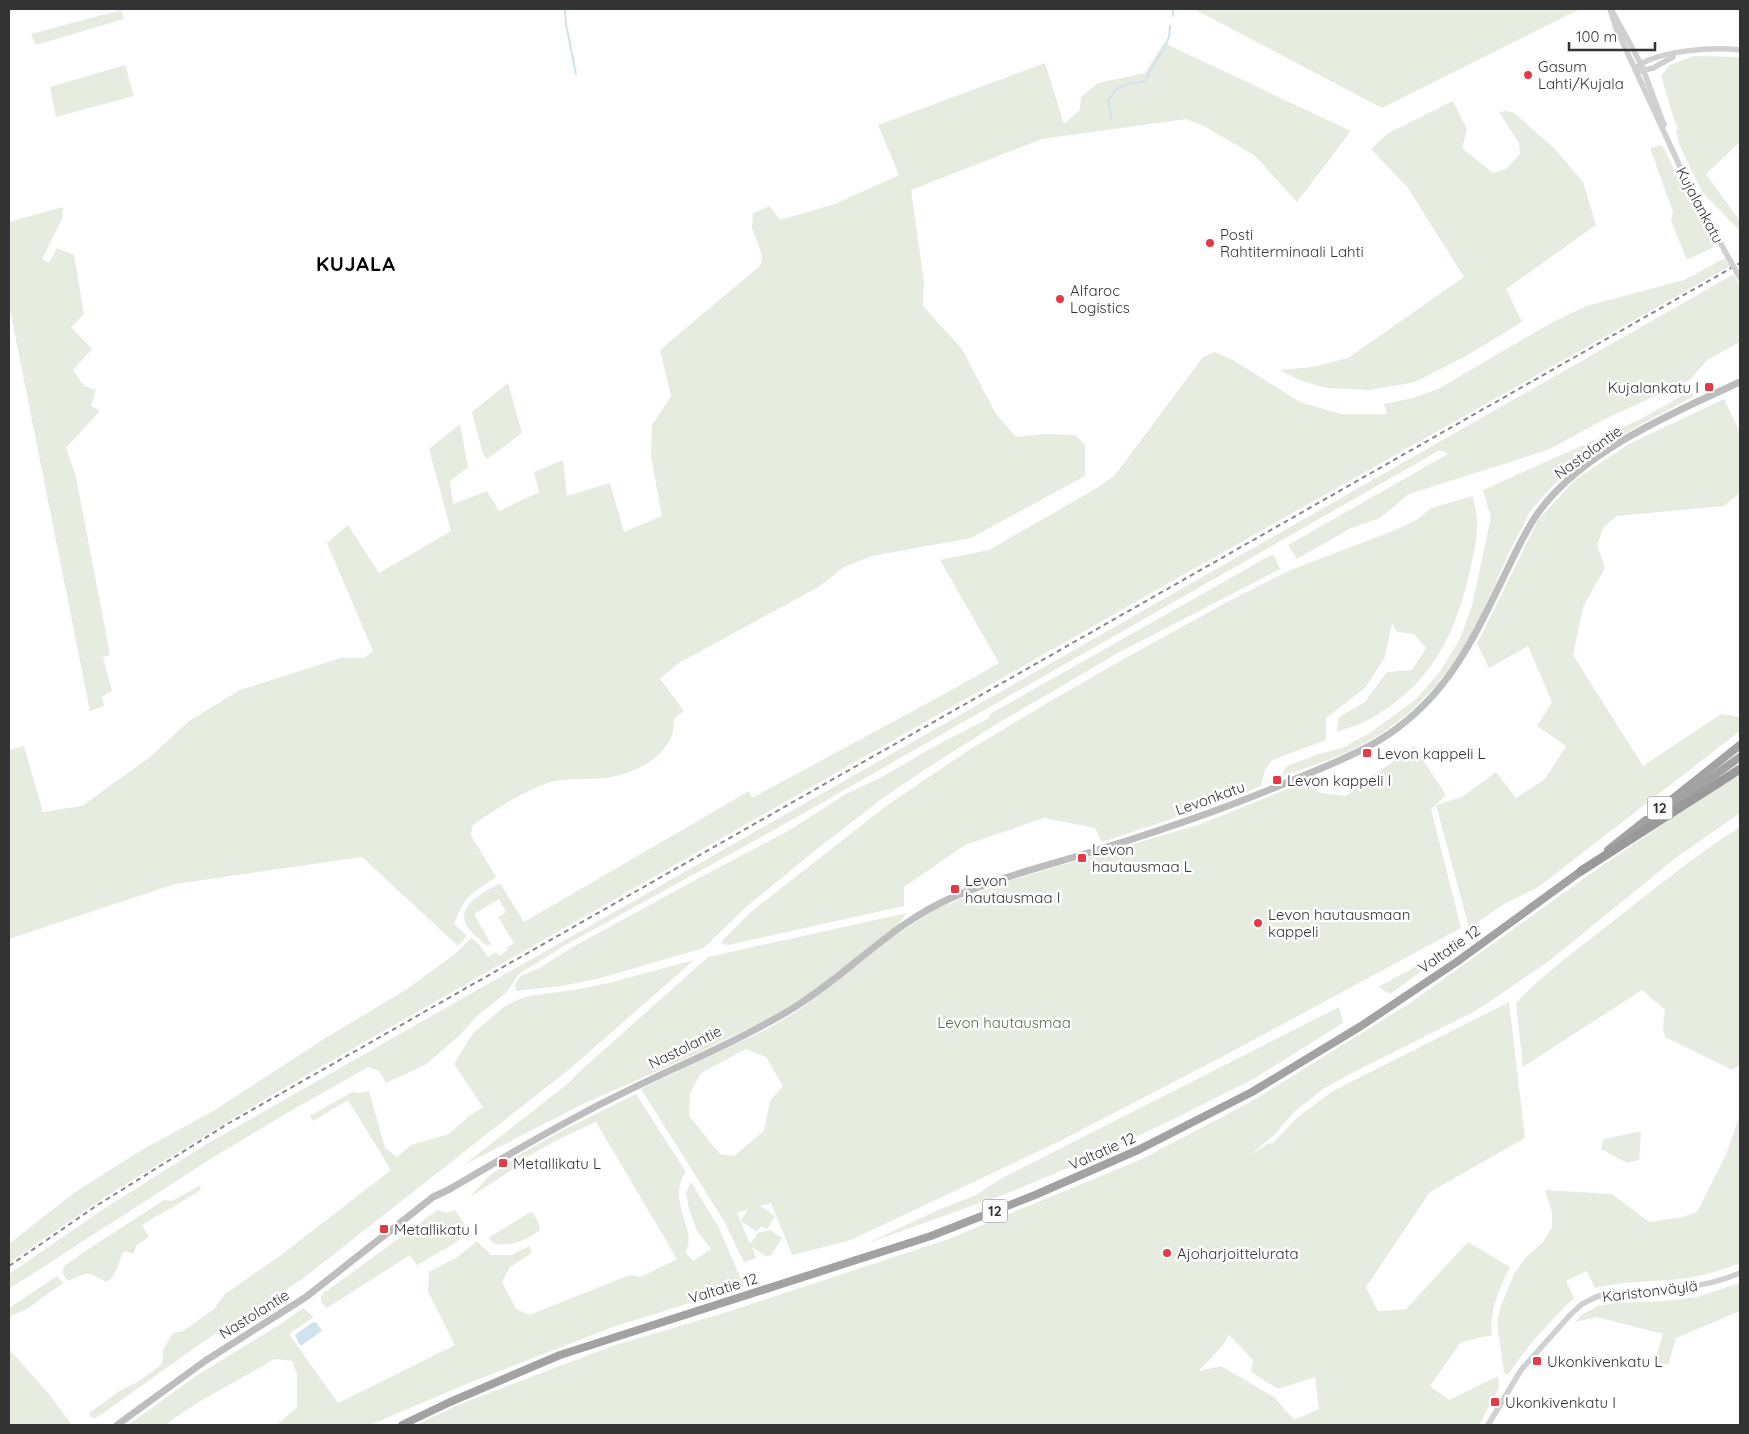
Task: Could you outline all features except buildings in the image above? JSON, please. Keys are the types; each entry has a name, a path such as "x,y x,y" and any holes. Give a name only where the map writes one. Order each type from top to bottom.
{"highway":[{"name":"12","path":"1581,871 1740,745"},
{"name":"Valtatie 12","path":"402,1425 458,1398 560,1355 931,1236 1035,1195 1138,1150 1252,1092 1353,1031 1458,961 1740,757"},
{"name":"12","path":"1581,871 1740,768"}],"main road":[{"name":"Nastolantie","path":"1470,645 1524,535 1536,515 1561,486 1618,444 1684,408 1740,382"},
{"name":"Levonkatu","path":"921,913 953,897 1008,876 1188,821 1237,804 1333,764 1378,740 1410,718 1441,688 1470,645"},
{"name":"Nastolantie","path":"117,1425 205,1360 306,1297 434,1197 580,1114 789,1011 921,913"}],"street":[{"name":"Kujalankatu","path":"1611,9 1641,64 1676,158"},
{"name":"Kujalankatu","path":"1611,9 1616,28 1688,184 1740,278"},
{"path":"1636,70 1641,64 1670,55 1715,49 1740,50"},
{"path":"1636,70 1644,71 1673,56 1692,51"},
{"name":"Karistonväylä","path":"1488,1425 1521,1370 1582,1304 1606,1294 1689,1287 1722,1280 1740,1273"}],"green space":[{"path":"1194,9 1580,9 1382,108"},
{"path":"121,10 124,19 36,45 31,34"},
{"path":"1164,43 1351,131 1297,202 1255,156 1204,126 1186,119 1042,139 911,190 924,282 923,306 962,349 996,414 1016,437 1043,434 1075,435 1085,444 1085,476 971,538 872,556 844,567 820,586 679,663 660,679 684,711 674,719 671,738 655,758 632,771 616,776 555,781 535,788 512,800 472,826 471,835 496,877 470,896 462,907 454,924 467,936 458,946 362,857 175,884 9,939 9,750 24,746 43,812 82,806 150,757 189,721 240,690 341,658 364,658 373,651 327,543 348,525 379,573 451,531 429,449 460,424 468,467 450,481 453,504 487,491 499,511 539,492 534,472 563,460 567,496 610,483 624,532 662,516 651,457 652,425 671,396 660,350 761,265 762,255 752,228 753,213 770,206 780,220 835,204 899,175 878,125 1045,63 1064,124 1080,110 1081,97 1098,83 1145,73"},
{"path":"1694,56 1740,57 1740,142 1706,174 1740,221 1739,230 1702,192 1679,144 1676,131 1678,128 1661,76 1670,65"},
{"path":"125,65 134,96 56,117 50,87"},
{"path":"1453,101 1467,129 1462,148 1493,173 1506,169 1520,154 1519,143 1499,112 1507,111 1514,113 1554,148 1583,182 1596,225 1506,289 1522,322 1466,356 1415,382 1369,390 1327,388 1302,381 1279,370 1313,367 1348,358 1464,277 1408,188 1371,149 1387,134"},
{"path":"1662,145 1714,247 1687,260 1671,221 1673,212 1650,148"},
{"path":"63,207 62,219 42,259 49,263 57,248 74,255 84,314 71,327 92,349 73,370 84,386 96,390 91,406 100,411 66,448 76,477 110,655 103,657 112,691 102,697 104,706 90,711 9,305 9,222"},
{"path":"1725,258 1730,266 1174,580 263,1100 105,1197 9,1263 9,1244 75,1192 145,1148 215,1110 327,1037 407,989 455,954 471,938 479,944 488,957 496,952 499,956 508,950 507,947 514,943 498,917 506,912 499,899 474,914 491,944 487,946 469,929 465,921 464,914 467,907 486,891 500,883 524,922 749,791 752,798 999,663 940,560 989,550 1097,488 1115,475 1203,357 1215,352 1233,360 1300,402 1341,414 1387,414 1384,404 1413,398 1438,389 1551,323 1586,306 1684,280"},
{"path":"1734,274 1740,286 1740,342 1707,360 1690,380 1605,419 1548,450 1409,494 1380,518 1351,528 1297,559 1288,545 1448,454 1440,450 790,821 564,946 519,974 506,993 477,1016 459,1036 425,1065 386,1083 379,1071 368,1067 209,1160 9,1289 9,1274 102,1210 205,1145"},
{"path":"508,383 522,433 487,459 483,454 472,412"},
{"path":"1690,391 1694,396 1630,431 1588,457 1568,472 1532,509 1512,546 1474,629 1450,667 1421,701 1387,730 1367,742 1326,761 1283,776 1283,771 1287,766 1342,748 1370,733 1416,699 1439,673 1459,641 1472,606 1491,517 1483,490 1639,420"},
{"path":"1724,399 1740,432 1740,493 1724,506 1617,516 1604,527 1597,545 1605,568 1583,607 1573,655 1643,766 1721,714 1740,717 1740,731 1537,888 1504,904 1469,928 1436,805 1462,797 1496,772 1516,798 1545,779 1566,746 1537,726 1552,702 1528,646 1489,668 1477,644 1538,520 1576,479 1629,444"},
{"path":"1473,496 1477,515 1477,536 1468,578 1454,623 1434,662 1404,695 1386,709 1363,723 1337,732 1339,717 1365,702 1387,672 1412,670 1426,648 1414,634 1397,632 1392,623 1385,657 1365,688 1326,718 1326,740 1272,760 1265,770 1261,786 1226,801 1102,842 1095,828 1044,818 965,845 904,887 904,906 728,945 720,943 752,911 886,806 969,750 1049,702 1229,601 1293,569 1393,531 1418,519 1431,508"},
{"path":"1273,554 1280,569 1118,653 995,725 880,800 746,907 704,948 597,979 561,986 516,991 515,985 520,976 540,968 571,948 788,831 846,794 882,777 989,718 990,714"},
{"name":"Levon hautausmaa","path":"1414,746 1446,795 1431,809 1461,928 1218,1059 1060,1141 851,1240 792,1255 771,1203 760,1206 775,1216 767,1229 761,1226 757,1232 741,1221 748,1209 737,1213 750,1244 758,1233 770,1230 782,1238 771,1255 766,1256 752,1247 756,1258 744,1262 724,1221 641,1089 769,1028 799,1010 895,936 937,908 1012,880 1201,824 1307,781 1320,793 1346,796","holes":["746,1049 766,1057 783,1086 770,1101 764,1131 734,1156 720,1154 689,1116 690,1093 701,1073"]},
{"path":"1740,775 1740,813 1677,857 1549,961 1477,1010 1323,1089 1294,1112 1275,1134 1252,1154 1269,1143 1272,1144 1298,1117 1333,1091 1509,1002 1525,1138 1430,1192 1366,1287 1378,1311 1406,1309 1468,1242 1510,1267 1493,1309 1492,1335 1461,1342 1430,1386 1449,1400 1498,1376 1499,1388 1479,1425 416,1425 458,1405 612,1346 727,1312 946,1240 1142,1159 1254,1100 1410,1003 1603,865 1714,790","holes":["1229,1335 1253,1360 1251,1372 1278,1389 1315,1377 1319,1409 1294,1420 1274,1397 1221,1366 1199,1371 1223,1345"]},
{"path":"1740,827 1740,1065 1732,1070 1665,1037 1663,1028 1665,1010 1642,990 1523,1067 1516,1003 1537,982 1655,888"},
{"path":"907,913 895,928 826,981 795,1003 766,1020 687,1058 585,1103 464,1165 571,1081 708,957"},
{"path":"1462,942 1390,994 1378,987"},
{"path":"694,960 572,1067 301,1280 207,1339 102,1414 92,1418 89,1413 161,1365 163,1350 173,1333 183,1331 214,1309 225,1294 281,1255 391,1170 348,1100 313,1121 310,1116 352,1092 369,1091 385,1148 397,1157 411,1145 449,1134 469,1116 483,1107 454,1064 473,1033 505,1006 528,996 609,983"},
{"path":"1339,1007 1343,1023 1255,1078 1174,1119 1091,1158 1008,1193 868,1243 938,1210 976,1195 1002,1178"},
{"path":"636,1094 686,1172 679,1187 679,1195 689,1236 686,1253 693,1261 711,1249 697,1231 689,1209 686,1192 691,1182 718,1226 744,1286 613,1327 464,1385 370,1425 277,1425 297,1407 297,1374 292,1361 275,1359 202,1400 170,1421 167,1425 128,1425 199,1374 303,1308 314,1317 289,1334 338,1403 455,1345 428,1292 429,1272 459,1256 477,1241 491,1255 511,1255 530,1246 532,1253 510,1267 502,1282 516,1309 529,1315 630,1275 641,1277 677,1259 596,1122 557,1140 527,1157 509,1172 470,1197 490,1175 522,1153 563,1130"},
{"path":"1740,1114 1740,1263 1711,1273 1688,1278 1627,1283 1595,1288 1587,1271 1566,1281 1574,1298 1539,1335 1508,1375 1504,1373 1497,1323 1500,1308 1514,1274 1525,1258 1543,1242 1552,1227 1552,1212 1545,1190 1612,1194 1649,1222 1683,1217 1697,1212 1726,1155"},
{"path":"1641,1132 1639,1160 1627,1163 1601,1149 1604,1139"},
{"path":"199,1186 201,1190 142,1225 149,1237 137,1245 133,1254 126,1251 123,1252 111,1279 106,1282 91,1274 84,1274 68,1281 65,1278 63,1273 64,1266 93,1246 164,1200 172,1201"},
{"path":"438,1210 446,1213 455,1210 470,1232 417,1265 410,1255 327,1308 321,1302 321,1295"},
{"path":"532,1211 540,1226 539,1231 534,1235 508,1244 495,1244 488,1238"},
{"path":"57,1276 63,1283 27,1309 13,1315 10,1318 10,1325 9,1308"},
{"path":"1740,1283 1740,1311 1676,1338 1668,1365 1655,1361 1663,1334 1596,1317 1575,1322 1581,1315 1598,1306 1697,1297"},
{"path":"9,1349 49,1394 72,1425 9,1425"}],"water":[{"path":"313,1322 317,1323 322,1331 300,1345 295,1335"}],"waterway":[{"path":"565,9 566,24 576,74"},
{"path":"1094,9 1102,9"},
{"path":"1173,9 1173,16"},
{"path":"1112,120 1108,100 1116,89 1128,84 1144,81 1147,78 1164,49 1169,37 1170,26"}],"railway":[{"path":"9,1266 96,1206 229,1123 1740,263"}],"place":[{"name":"Gasum Lahti/Kujala","path":"1528,75"},
{"name":"Posti Rahtiterminaali Lahti","path":"1210,243"},
{"name":"Alfaroc Logistics","path":"1060,299"},
{"name":"Kujalankatu I","path":"1709,387"},
{"name":"Levon kappeli L","path":"1367,753"},
{"name":"Levon kappeli I","path":"1277,780"},
{"name":"Levon hautausmaa L","path":"1082,858"},
{"name":"Levon hautausmaa I","path":"955,889"},
{"name":"Levon hautausmaan kappeli","path":"1258,923"},
{"name":"Metallikatu L","path":"503,1163"},
{"name":"Metallikatu I","path":"384,1229"},
{"name":"Ajoharjoittelurata","path":"1167,1253"},
{"name":"Ukonkivenkatu L","path":"1537,1361"},
{"name":"Ukonkivenkatu I","path":"1495,1402"}],"district":[{"name":"KUJALA","path":"356,263"}]}
